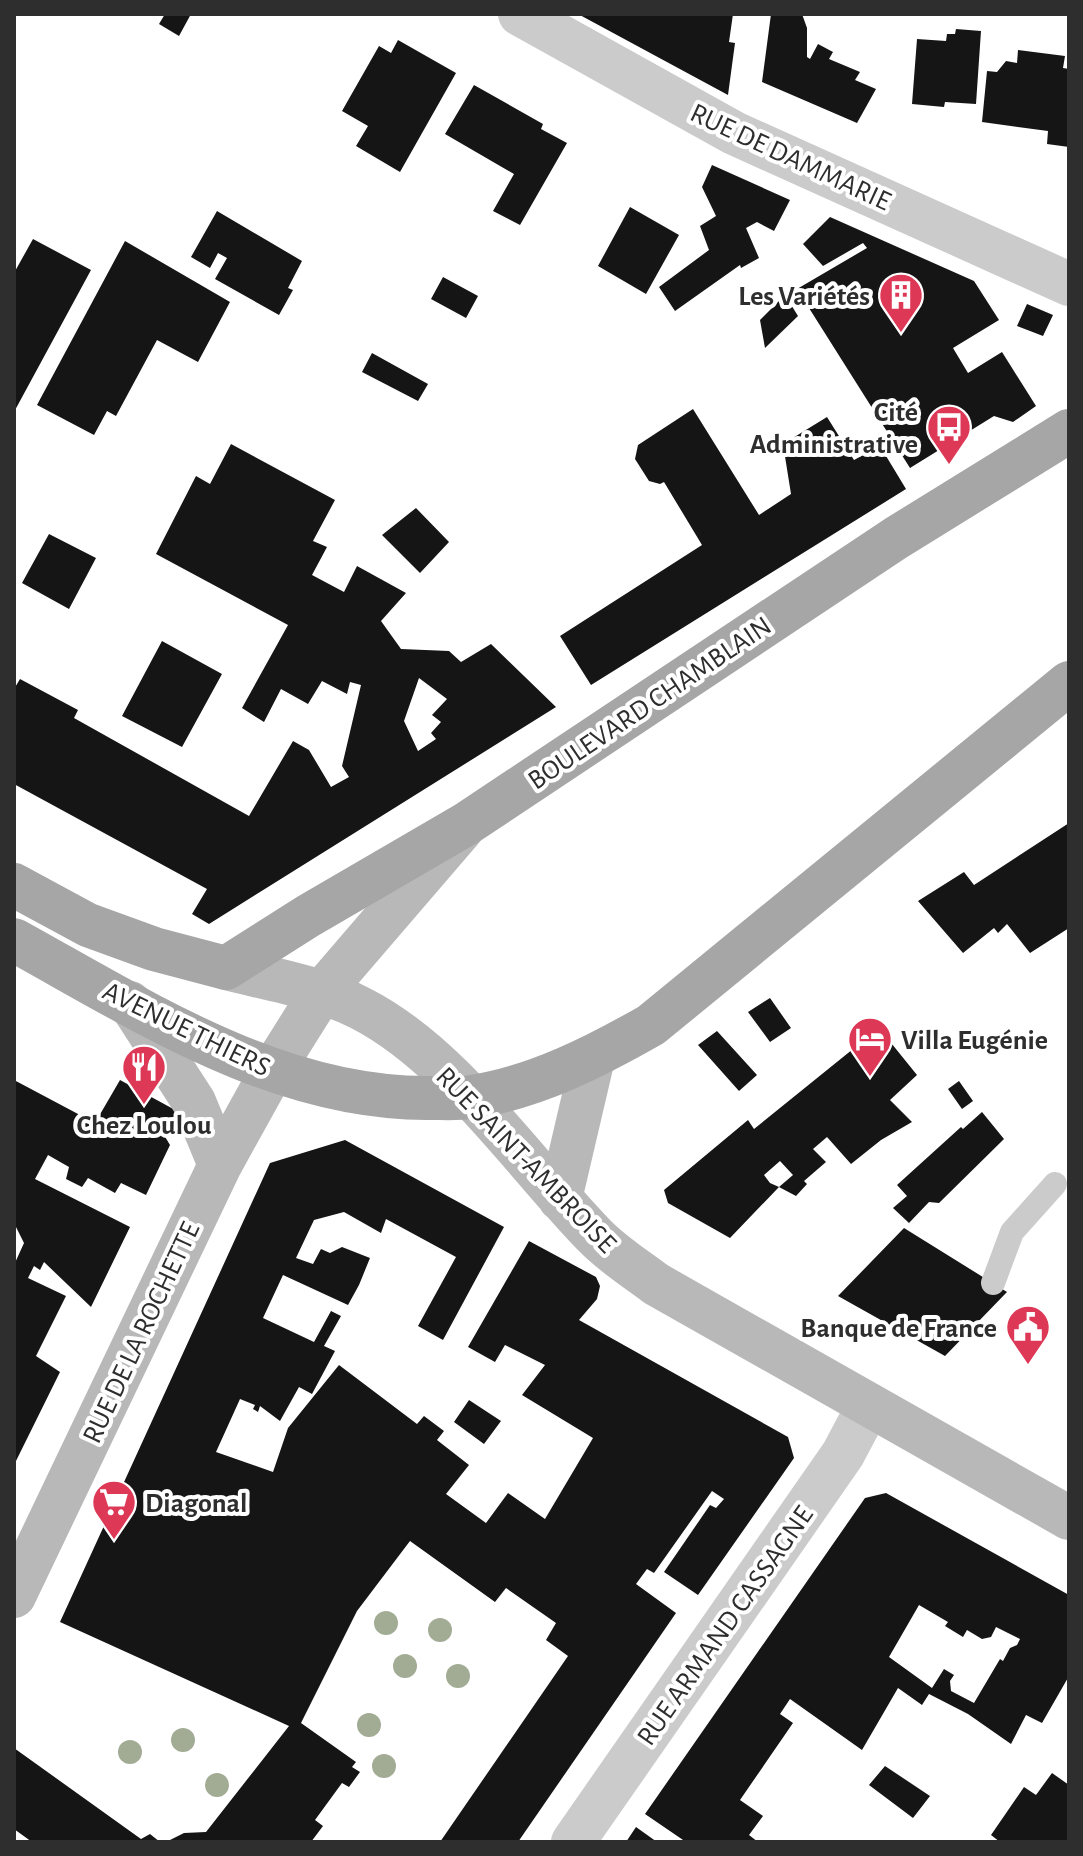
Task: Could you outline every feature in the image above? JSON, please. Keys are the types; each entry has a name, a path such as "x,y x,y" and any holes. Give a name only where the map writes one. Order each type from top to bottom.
{"main road":[{"name":"BOULEVARD CHAMBLAIN","path":"226,968 308,916 466,824 896,538 1069,431"},
{"path":"471,1097 540,1079 593,1058 651,1025 1069,683"},
{"name":"RUE DE LA ROCHETTE","path":"14,1596 220,1165 272,1071 321,993 466,824"},
{"name":"AVENUE THIERS","path":"14,885 88,925 154,949 226,968"},
{"name":"AVENUE THIERS","path":"14,940 130,1003 272,1071 369,1095 471,1097"},
{"name":"RUE SAINT-AMBROISE","path":"226,968 321,993 359,1007 408,1039 471,1097 596,1238 656,1284 1069,1518"},
{"path":"130,1003 194,1102 220,1165"},
{"path":"560,1199 593,1058"}],"street":[{"name":"RUE DE DAMMARIE","path":"520,14 734,133 1069,284"},
{"name":"RUE ARMAND CASSAGNE","path":"573,1842 843,1454 869,1405"}],"lane":[{"path":"993,1283 1012,1232 1055,1184"}],"building":[{"path":"165,14 191,14 179,36 159,24"},
{"path":"578,14 733,14 729,42 735,43 728,95"},
{"path":"771,14 802,14 807,28 807,57 810,59 818,44 833,52 829,59 860,72 855,80 876,89 857,123 762,82"},
{"path":"956,29 981,31 976,104 945,102 944,107 912,104 917,39 946,41 947,34 955,34"},
{"path":"398,40 456,73 400,172 356,146 368,126 342,111 379,46 391,53"},
{"path":"1018,50 1065,56 1063,68 1069,69 1069,147 1047,144 1048,131 982,122 987,71 997,72 1006,61 1017,63"},
{"path":"474,85 543,124 541,129 567,143 520,225 493,211 514,174 445,134"},
{"path":"712,165 790,200 774,231 757,222 746,228 759,258 741,268 740,265 675,311 659,287 709,250 700,226 716,216 702,187"},
{"path":"630,207 679,235 646,294 598,266"},
{"path":"217,211 302,261 288,288 293,290 279,315 215,279 227,258 218,253 210,268 191,257"},
{"name":"Les Variétés","path":"830,217 974,281 999,320 953,348 968,373 1002,352 1036,406 1013,422 994,416 910,468 797,289 867,248 863,243 823,266 803,244"},
{"path":"33,239 91,270 14,412 14,273"},
{"path":"125,241 230,302 198,362 157,340 116,416 107,411 94,435 37,405"},
{"path":"443,277 478,296 466,318 431,299"},
{"path":"785,295 798,316 765,348 760,320"},
{"path":"1027,304 1053,315 1043,336 1017,326"},
{"path":"372,353 428,384 418,401 362,372"},
{"path":"693,409 759,515 791,494 783,444 827,417 854,460 880,446 906,489 591,685 560,636 702,545 664,482 649,481 635,459 638,445"},
{"path":"231,444 335,500 313,541 327,547 312,575 344,592 357,566 406,593 381,621 401,649 449,651 461,662 491,644 556,707 209,924 192,914 207,889 14,784 14,689 20,679 78,710 74,718 249,816 293,741 309,750 331,787 349,777 342,766 361,685 350,682 347,694 322,681 308,704 281,689 264,722 242,708 288,625 156,554 196,476 210,484","holes":["419,678 447,699 432,715 441,722 431,733 436,739 418,751 404,721"]},
{"path":"416,508 449,542 420,573 382,535"},
{"path":"49,534 96,558 69,609 22,583"},
{"path":"162,641 222,674 182,747 122,716"},
{"path":"1069,823 1069,928 1030,953 1007,924 998,933 994,928 963,953 918,901 964,872 974,885"},
{"path":"770,998 791,1028 770,1042 748,1012"},
{"path":"879,1028 917,1075 890,1100 912,1122 881,1140 851,1164 827,1137 813,1149 826,1162 804,1181 807,1184 796,1196 779,1187 730,1238 668,1203 664,1190 748,1120 754,1129","holes":["780,1161 793,1175 779,1187 770,1183 764,1175"]},
{"path":"717,1031 757,1075 739,1091 698,1045"},
{"path":"14,1080 95,1123 120,1080 177,1111 164,1135 170,1145 146,1195 121,1183 115,1193 88,1178 82,1187 66,1179 69,1167 48,1155 35,1179 130,1227 91,1307 44,1262 40,1270 34,1266 28,1278 66,1296 36,1356 60,1372 14,1465 14,1265 24,1243 14,1223"},
{"path":"959,1081 973,1101 962,1109 948,1089"},
{"path":"982,1112 1004,1139 939,1203 929,1202 909,1223 893,1208 907,1196 897,1185"},
{"path":"345,1140 504,1227 443,1340 418,1326 456,1257 386,1219 381,1233 344,1212 314,1220 296,1258 313,1264 321,1249 330,1253 342,1247 370,1258 359,1285 348,1305 283,1275 263,1318 314,1342 331,1311 341,1316 324,1346 335,1351 312,1394 299,1387 280,1421 260,1406 258,1412 253,1409 255,1405 240,1399 216,1452 273,1472 288,1428 339,1365 417,1424 424,1416 444,1431 437,1440 469,1465 446,1494 486,1523 508,1493 545,1519 593,1438 522,1395 545,1365 505,1345 495,1362 468,1347 529,1241 596,1277 600,1286 597,1299 579,1320 788,1437 794,1458 698,1595 664,1572 710,1505 716,1508 724,1499 712,1491 654,1573 647,1569 636,1584 676,1613 518,1842 440,1842 568,1656 546,1640 556,1623 506,1588 495,1602 410,1541 357,1611 301,1723 356,1762 352,1767 360,1772 349,1787 342,1783 315,1820 323,1826 311,1842 166,1842 184,1833 206,1832 289,1726 60,1622 270,1163"},
{"path":"904,1228 1007,1292 945,1356 838,1296"},
{"path":"469,1400 501,1421 484,1444 454,1422"},
{"path":"886,1493 1069,1595 1069,1676 1042,1723 1026,1715 1011,1744 968,1714 929,1694 922,1705 898,1688 862,1750 790,1699 780,1714 793,1723 740,1800 763,1816 749,1835 758,1842 686,1842 645,1814 865,1498","holes":["919,1605 948,1622 945,1626 963,1637 967,1630 982,1639 991,1637 996,1627 1020,1639 1017,1645 1010,1648 1003,1661 1000,1659 974,1703 951,1691 950,1681 954,1675 944,1669 932,1688 889,1657"]},
{"path":"14,1748 141,1839 150,1834 160,1842 32,1842 14,1829"},
{"path":"885,1766 930,1796 913,1818 869,1785"},
{"path":"1052,1773 1069,1785 1069,1842 1000,1842 991,1835 1024,1787 1036,1795"},
{"path":"636,1827 657,1842 626,1842"}],"place":[{"name":"Les Variétés","path":"901,334"},
{"name":"Cité Administrative","path":"949,466"},
{"name":"Villa Eugénie","path":"870,1078"},
{"name":"Chez Loulou","path":"144,1106"},
{"name":"Banque de France","path":"1028,1366"},
{"name":"Diagonal","path":"114,1541"}]}
